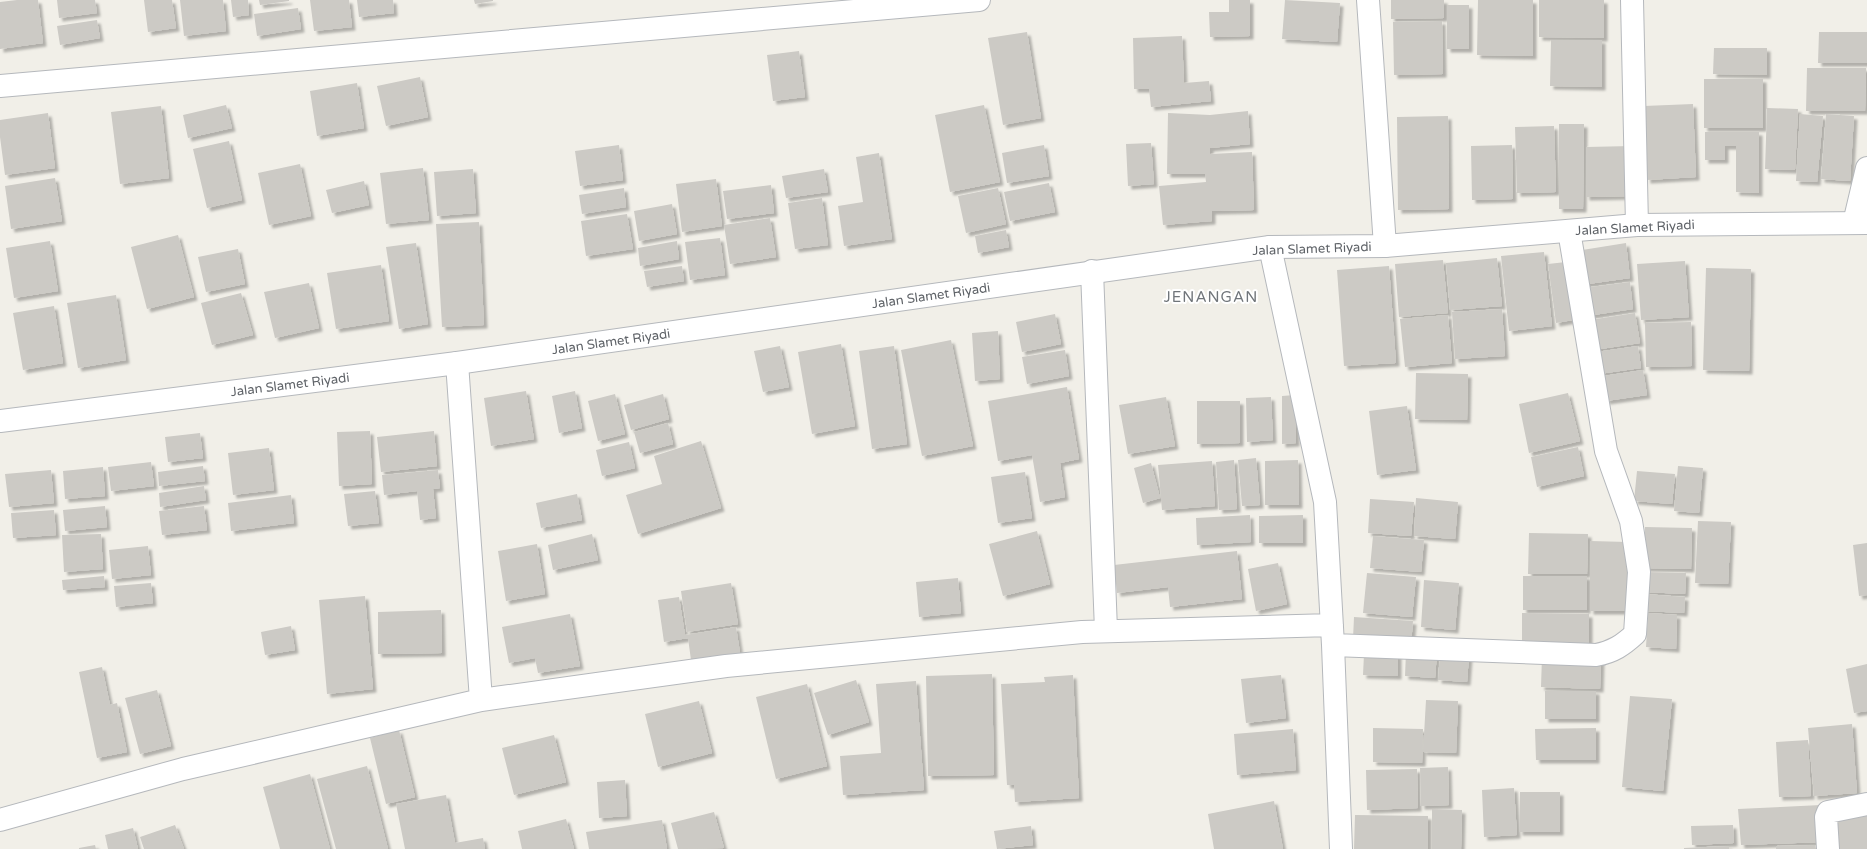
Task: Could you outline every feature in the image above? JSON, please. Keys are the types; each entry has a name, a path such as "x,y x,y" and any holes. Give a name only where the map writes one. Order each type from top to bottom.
{"street":[{"path":"0,86 979,0"},
{"path":"1368,0 1385,246"},
{"path":"1632,0 1637,225"},
{"path":"1861,223 1867,168"},
{"name":"Jalan Slamet Riyadi","path":"0,420 457,363 1092,271 1270,247 1385,246 1637,225 1861,223"},
{"path":"0,820 183,769 481,700 726,666 1106,630 1333,635 1596,655 1608,653 1622,646 1635,634 1639,572 1631,521 1606,451 1569,231"},
{"path":"1270,247 1325,502 1333,635 1341,849"},
{"path":"1092,271 1106,630"},
{"path":"457,363 481,700"},
{"path":"1828,849 1826,817 1828,812 1867,804"}],"building":[{"path":"38,0 43,43 0,49 0,2"},
{"path":"57,0 95,0 97,13 59,18"},
{"path":"144,0 172,0 176,28 148,32"},
{"path":"180,0 223,0 226,31 184,36"},
{"path":"231,0 248,0 249,15 233,17"},
{"path":"259,0 289,0 289,1 260,5"},
{"path":"310,0 349,0 352,27 314,31"},
{"path":"357,0 393,0 394,13 359,17"},
{"path":"474,0 493,0 493,1 475,4"},
{"path":"1229,0 1250,0 1250,36 1210,37 1209,12 1229,12"},
{"path":"1285,0 1340,3 1337,42 1282,39"},
{"path":"1391,0 1444,0 1444,18 1391,19"},
{"path":"1478,0 1533,0 1533,56 1477,55"},
{"path":"1539,0 1604,0 1604,38 1539,37"},
{"path":"1447,5 1469,5 1469,49 1447,49"},
{"path":"298,8 301,29 257,36 254,14"},
{"path":"97,20 100,38 60,45 57,26"},
{"path":"1442,21 1443,74 1394,75 1393,22"},
{"path":"1027,32 1041,118 1003,125 988,38"},
{"path":"1819,32 1867,32 1867,63 1818,63"},
{"path":"1182,36 1184,83 1209,81 1211,101 1151,107 1149,89 1134,89 1133,38"},
{"path":"1551,40 1602,40 1602,87 1550,86"},
{"path":"1714,48 1767,48 1767,75 1713,74"},
{"path":"799,51 805,97 773,101 767,55"},
{"path":"1807,68 1866,68 1865,111 1806,111"},
{"path":"420,77 428,117 386,126 377,86"},
{"path":"1704,79 1763,79 1763,128 1704,128"},
{"path":"357,83 364,128 317,136 310,91"},
{"path":"1693,104 1696,177 1647,180 1644,106"},
{"path":"226,105 232,128 188,138 183,115"},
{"path":"984,105 1000,182 950,192 935,115"},
{"path":"161,106 169,178 120,184 111,112"},
{"path":"1767,108 1798,109 1795,170 1765,169"},
{"path":"1248,111 1250,144 1210,148 1210,154 1252,152 1254,210 1212,211 1212,221 1163,225 1159,186 1206,182 1205,174 1167,174 1168,113 1210,115"},
{"path":"48,113 55,168 5,175 0,137 0,120"},
{"path":"1800,114 1823,116 1817,182 1796,181"},
{"path":"1826,114 1854,116 1850,181 1821,179"},
{"path":"1448,116 1449,209 1398,210 1397,117"},
{"path":"1559,124 1584,124 1583,209 1559,209"},
{"path":"1554,126 1556,192 1517,193 1515,127"},
{"path":"1705,132 1759,132 1759,193 1736,192 1736,146 1725,146 1725,160 1705,160"},
{"path":"229,141 242,200 207,208 193,149"},
{"path":"1151,143 1154,184 1128,186 1126,144"},
{"path":"619,145 623,180 580,186 575,151"},
{"path":"1044,145 1049,176 1007,183 1002,153"},
{"path":"1512,145 1513,199 1472,200 1471,146"},
{"path":"1632,146 1632,196 1586,197 1586,147"},
{"path":"879,153 892,239 844,246 838,206 863,202 856,157"},
{"path":"300,164 311,216 269,225 258,173"},
{"path":"423,168 429,220 386,224 380,173"},
{"path":"473,169 476,213 437,216 434,172"},
{"path":"824,169 828,192 786,198 782,176"},
{"path":"55,178 62,221 11,229 5,186"},
{"path":"716,179 722,226 682,232 676,184"},
{"path":"364,181 369,205 332,213 326,190"},
{"path":"1049,183 1055,212 1010,221 1004,192"},
{"path":"771,185 774,213 727,219 723,191"},
{"path":"624,188 626,207 582,214 579,195"},
{"path":"998,188 1006,224 966,233 958,196"},
{"path":"822,198 828,245 795,249 788,203"},
{"path":"672,204 677,234 639,241 634,211"},
{"path":"627,214 633,249 586,256 581,221"},
{"path":"770,218 776,257 730,264 724,225"},
{"path":"479,222 484,325 442,327 436,224"},
{"path":"1006,230 1009,247 978,253 975,236"},
{"path":"178,235 194,297 147,309 131,247"},
{"path":"720,238 725,275 690,280 685,242"},
{"path":"50,241 58,291 14,298 6,248"},
{"path":"677,241 679,259 640,266 638,248"},
{"path":"416,243 428,324 399,329 386,247"},
{"path":"1626,243 1630,278 1581,285 1576,251"},
{"path":"238,249 245,284 206,292 198,257"},
{"path":"1544,252 1552,326 1509,331 1501,256"},
{"path":"1497,258 1502,306 1450,310 1446,263"},
{"path":"1443,260 1448,313 1399,317 1395,264"},
{"path":"1685,261 1689,317 1641,320 1637,264"},
{"path":"1566,262 1573,320 1556,323 1548,264"},
{"path":"381,265 389,321 336,329 327,273"},
{"path":"682,266 684,281 647,287 644,271"},
{"path":"1389,266 1396,363 1344,366 1337,270"},
{"path":"1706,268 1751,269 1749,371 1703,370"},
{"path":"1630,282 1633,309 1587,316 1583,288"},
{"path":"309,283 319,328 275,338 264,292"},
{"path":"241,293 253,335 212,345 201,303"},
{"path":"116,295 126,360 78,368 67,303"},
{"path":"54,306 63,363 23,370 13,313"},
{"path":"1502,309 1505,356 1455,359 1452,312"},
{"path":"1635,313 1640,343 1594,350 1590,320"},
{"path":"1055,314 1061,344 1022,352 1016,322"},
{"path":"1448,315 1452,363 1405,367 1400,319"},
{"path":"1691,322 1692,366 1646,367 1645,323"},
{"path":"998,331 1000,379 975,381 972,333"},
{"path":"951,340 973,446 922,456 901,350"},
{"path":"841,344 855,426 812,434 798,352"},
{"path":"780,346 789,387 763,392 754,351"},
{"path":"894,346 907,444 872,449 859,351"},
{"path":"1638,346 1641,368 1599,374 1596,352"},
{"path":"1065,350 1069,376 1027,384 1022,357"},
{"path":"1643,370 1647,395 1606,401 1603,376"},
{"path":"1416,373 1468,374 1467,420 1415,419"},
{"path":"1067,387 1079,459 1060,463 1065,497 1040,502 1032,455 998,461 988,401"},
{"path":"526,391 534,439 491,446 484,398"},
{"path":"575,391 582,428 559,433 552,396"},
{"path":"1568,393 1580,441 1529,453 1519,404"},
{"path":"615,394 625,434 598,441 588,401"},
{"path":"663,394 669,419 631,430 624,405"},
{"path":"1295,395 1296,443 1282,444 1282,396"},
{"path":"1166,397 1175,446 1128,454 1119,405"},
{"path":"1271,397 1273,440 1247,442 1246,398"},
{"path":"1197,401 1240,401 1240,443 1197,444"},
{"path":"1407,406 1416,470 1377,475 1369,411"},
{"path":"668,423 673,444 640,453 634,432"},
{"path":"370,431 372,484 339,486 337,432"},
{"path":"434,431 437,466 381,472 377,437"},
{"path":"200,433 203,458 168,462 165,437"},
{"path":"701,441 721,508 638,534 626,495 662,484 654,456"},
{"path":"629,442 635,468 602,476 596,450"},
{"path":"1578,447 1584,476 1537,487 1531,457"},
{"path":"269,448 274,490 233,495 228,453"},
{"path":"1256,458 1260,505 1242,506 1238,460"},
{"path":"1234,460 1237,509 1219,510 1216,462"},
{"path":"1298,460 1299,505 1265,505 1265,461"},
{"path":"1212,461 1215,506 1162,510 1158,465"},
{"path":"151,462 154,486 111,491 108,467"},
{"path":"1151,463 1160,498 1143,503 1134,468"},
{"path":"203,466 205,481 159,486 158,472"},
{"path":"1678,466 1703,468 1699,513 1674,511"},
{"path":"103,467 105,496 65,499 63,471"},
{"path":"51,470 54,503 9,507 5,474"},
{"path":"438,470 440,488 433,489 436,518 420,520 417,491 384,495 382,475"},
{"path":"1637,471 1675,474 1672,504 1634,501"},
{"path":"1025,472 1032,518 998,523 991,477"},
{"path":"204,486 206,500 160,507 159,493"},
{"path":"375,491 379,523 348,526 344,494"},
{"path":"577,494 582,520 541,528 536,503"},
{"path":"291,495 294,523 231,531 228,503"},
{"path":"1416,498 1458,502 1455,539 1414,536"},
{"path":"1370,499 1414,502 1411,536 1368,533"},
{"path":"105,506 107,527 65,531 63,510"},
{"path":"204,506 207,530 162,535 159,511"},
{"path":"54,510 56,535 13,538 11,513"},
{"path":"1250,515 1251,542 1197,545 1196,518"},
{"path":"1303,515 1303,543 1259,543 1259,516"},
{"path":"1698,521 1731,522 1728,584 1695,583"},
{"path":"1645,527 1692,528 1691,569 1644,568"},
{"path":"1037,531 1050,584 1003,596 989,544"},
{"path":"1529,533 1588,534 1587,574 1528,574"},
{"path":"101,534 103,569 64,572 62,535"},
{"path":"592,534 598,560 553,570 548,545"},
{"path":"1373,536 1424,540 1421,572 1370,568"},
{"path":"1590,541 1628,542 1627,611 1590,611"},
{"path":"1867,543 1867,595 1859,596 1853,545"},
{"path":"537,544 545,594 506,601 498,551"},
{"path":"148,546 151,575 112,579 109,550"},
{"path":"1237,551 1242,599 1170,607 1168,587 1117,593 1114,565"},
{"path":"1278,563 1287,604 1256,611 1248,569"},
{"path":"1645,572 1686,573 1685,594 1644,592"},
{"path":"1367,573 1416,577 1412,617 1363,613"},
{"path":"104,576 105,587 63,590 62,580"},
{"path":"1523,576 1587,576 1587,610 1523,610"},
{"path":"958,578 961,613 919,617 916,582"},
{"path":"1424,580 1459,583 1455,630 1421,627"},
{"path":"151,583 153,603 116,607 114,586"},
{"path":"731,583 738,624 687,632 681,591"},
{"path":"1644,594 1685,597 1684,613 1644,611"},
{"path":"365,596 373,689 327,694 319,600"},
{"path":"679,597 685,635 736,627 740,653 691,660 688,638 664,642 658,600"},
{"path":"441,610 442,653 378,654 378,612"},
{"path":"1522,613 1589,614 1589,650 1522,649"},
{"path":"1648,613 1677,615 1676,649 1646,647"},
{"path":"570,614 580,666 538,673 535,658 509,663 502,627"},
{"path":"1354,617 1413,621 1411,644 1353,639"},
{"path":"291,626 295,650 265,655 261,632"},
{"path":"1406,652 1437,653 1435,678 1405,676"},
{"path":"1364,654 1398,654 1398,676 1363,675"},
{"path":"1440,654 1469,656 1467,682 1438,680"},
{"path":"1542,656 1601,658 1600,689 1541,687"},
{"path":"1867,664 1867,711 1854,713 1846,669"},
{"path":"102,667 110,705 117,703 127,752 97,758 79,672"},
{"path":"992,674 994,775 928,776 926,676"},
{"path":"1073,675 1079,798 1015,802 1014,785 1007,785 1001,684 1045,682 1044,677"},
{"path":"1281,675 1286,718 1246,723 1241,679"},
{"path":"856,680 869,722 828,735 814,693"},
{"path":"916,681 924,790 843,795 840,756 881,753 876,684"},
{"path":"807,684 827,766 776,779 756,697"},
{"path":"157,690 171,746 140,754 125,698"},
{"path":"1545,691 1596,691 1596,719 1545,719"},
{"path":"1630,696 1672,699 1663,791 1622,787"},
{"path":"1426,700 1458,701 1456,753 1423,752"},
{"path":"699,701 712,753 658,767 645,714"},
{"path":"1852,724 1857,793 1814,796 1808,728"},
{"path":"1373,728 1423,729 1422,763 1373,762"},
{"path":"1596,728 1596,760 1536,760 1535,729"},
{"path":"1293,729 1296,770 1237,775 1234,734"},
{"path":"399,730 415,797 386,804 370,738"},
{"path":"554,735 566,782 514,795 502,748"},
{"path":"1808,740 1811,796 1779,797 1776,742"},
{"path":"367,766 388,849 336,849 317,779"},
{"path":"1448,767 1449,805 1421,806 1420,768"},
{"path":"1417,769 1418,808 1367,810 1366,770"},
{"path":"310,774 330,849 280,849 263,787"},
{"path":"625,780 627,816 599,818 597,782"},
{"path":"1514,788 1517,835 1484,837 1482,790"},
{"path":"1520,792 1560,792 1560,832 1519,832"},
{"path":"446,795 455,843 483,838 485,849 405,849 396,804"},
{"path":"1274,801 1283,849 1214,849 1208,814"},
{"path":"1821,805 1823,842 1741,845 1738,809"},
{"path":"1432,809 1462,810 1461,849 1432,849"},
{"path":"714,812 724,848 678,849 671,823"},
{"path":"1355,815 1428,816 1428,849 1354,849"},
{"path":"1832,815 1867,815 1867,849 1832,849"},
{"path":"566,819 574,849 522,849 518,831"},
{"path":"662,820 667,849 589,849 586,832"},
{"path":"175,825 184,849 144,849 140,837"},
{"path":"1733,825 1734,843 1692,845 1691,826"},
{"path":"1031,826 1033,845 997,849 994,831"},
{"path":"133,828 138,849 108,849 105,835"},
{"path":"95,845 96,849 79,849 79,848"},
{"path":"1815,845 1816,849 1776,849 1776,846"},
{"path":"1729,846 1729,849 1684,849 1684,848"}],"district":[{"name":"JENANGAN","path":"1211,297"}]}
